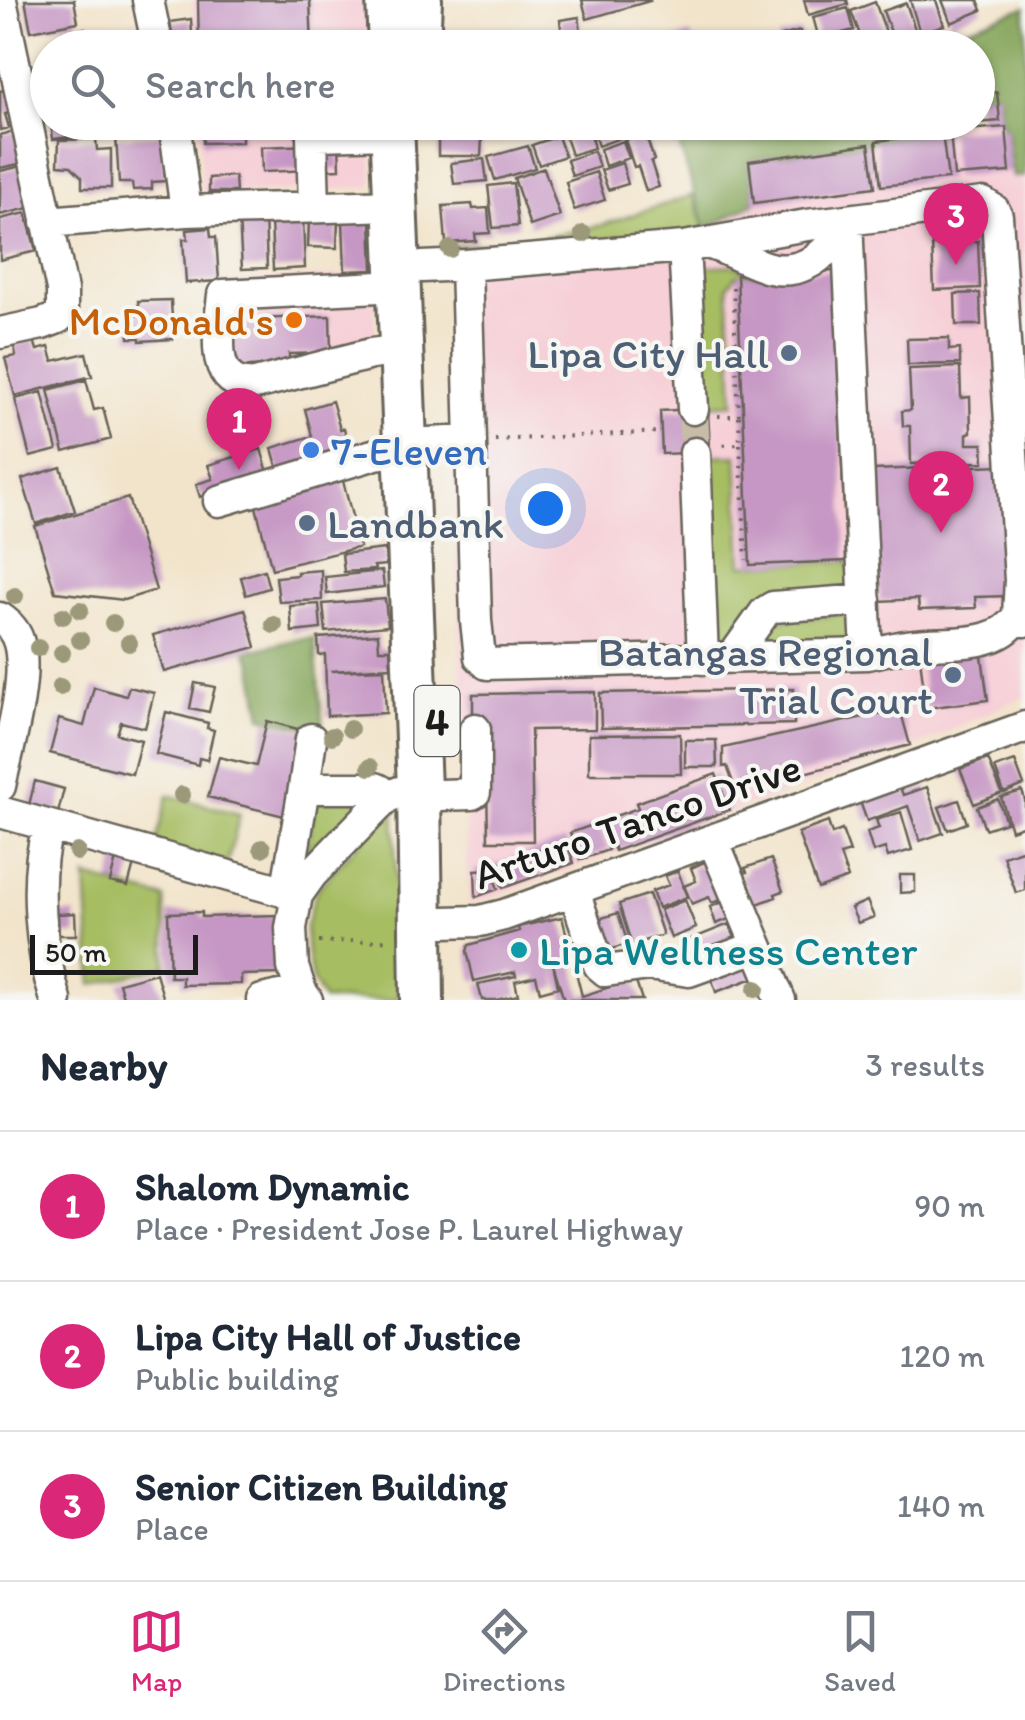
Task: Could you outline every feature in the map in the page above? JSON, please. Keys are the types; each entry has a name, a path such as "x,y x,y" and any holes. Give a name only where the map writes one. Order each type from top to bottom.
{"highway":[{"path":"388,0 389,30"},
{"path":"419,30 420,0"},
{"name":"4","path":"400,140 396,205 411,276 402,350 417,446"},
{"name":"4","path":"402,140 417,446 415,794 422,1000"},
{"name":"4","path":"415,794 444,922 444,1000"}],"street":[{"path":"0,333 42,324 58,318 62,310 62,290 1,0"},
{"path":"148,0 154,30"},
{"path":"176,140 186,211"},
{"path":"312,140 314,208"},
{"path":"402,350 241,385 232,380 222,364 218,348 222,295 411,276 466,265 694,245 807,225 848,230 982,203 997,216 1014,316 1022,618 1007,630 980,640 913,645 867,654 487,664 480,657 476,622 478,441 466,265"},
{"path":"47,222 186,211 396,205"},
{"path":"694,245 724,248 753,264 790,270 820,257 848,230"},
{"path":"848,230 867,654"},
{"path":"694,245 700,413"},
{"path":"238,498 376,454 478,441"},
{"path":"702,449 718,658"},
{"path":"718,658 773,606 865,600"},
{"path":"0,618 13,629 20,661 19,693 0,786"},
{"name":"Arturo Tanco Drive","path":"444,922 491,919 1025,728"},
{"path":"304,788 375,788 415,794 475,792 475,729"},
{"path":"262,1000 304,995 292,967 291,894 311,739"},
{"path":"291,894 415,794"},
{"path":"0,812 291,894"},
{"path":"48,827 43,852 41,916 46,966 56,1000"},
{"path":"714,840 780,1000"},
{"path":"574,891 599,965 606,971 649,965 689,970 742,952"}],"path":[{"path":"732,287 746,560"},
{"path":"700,413 739,416"},
{"path":"478,441 660,432"},
{"path":"702,449 740,444"},
{"path":"291,942 400,940"}],"shaded area":[{"path":"192,0 366,0 367,30 194,30"},
{"path":"1025,7 1025,696 915,747 469,905 446,247 530,240 602,225 693,195 678,140 995,140 995,30 959,30"},
{"path":"200,140 372,140 373,184 368,188 202,194"},
{"name":"McDonald's","path":"373,273 376,359 226,391 215,283"}],"green space":[{"path":"1025,7 1025,176 1013,177 1006,127 1002,127 995,92 995,30 961,30"},
{"path":"678,140 880,140 749,161 754,203 705,227"},
{"path":"693,195 705,227 672,238 446,256 446,247 530,240 602,225"},
{"path":"730,265 761,274 737,275 728,286 731,338 725,345 732,357 734,403 707,405 699,269"},
{"path":"737,455 742,565 849,561 852,584 848,589 762,595 727,639 719,640 709,456"},
{"path":"846,614 849,635 845,640 756,644 772,621"},
{"path":"314,638 323,726 308,728 262,717 252,663 246,652"},
{"path":"372,794 335,844 306,858 315,804 320,800"},
{"path":"168,795 240,814 227,865 155,847"},
{"path":"394,803 399,1000 323,1000 312,979 306,946 306,926 316,891"},
{"path":"86,877 165,898 166,966 92,985"}],"building":[{"path":"25,0 74,0 78,22 31,30"},
{"path":"198,0 310,0 311,30 199,30"},
{"path":"582,0 649,0 650,1 587,19"},
{"path":"804,0 847,0 848,4 808,15"},
{"path":"910,0 936,0 944,25 919,30"},
{"path":"942,0 978,0 982,10 951,23"},
{"path":"875,2 885,30 858,30 851,11"},
{"path":"906,3 915,30 890,30 883,11"},
{"path":"848,8 854,30 817,30 813,17"},
{"path":"579,17 581,30 561,30 560,20"},
{"path":"191,19 192,30 171,30 170,22"},
{"path":"8,88 15,112 5,114 9,128 0,130 0,91"},
{"path":"995,92 1000,121 995,121"},
{"path":"1006,127 1010,172 954,176 951,140 995,140 995,128"},
{"path":"15,131 23,163 0,168 0,135"},
{"path":"59,140 96,140 97,150 111,149 111,188 82,188 82,177 71,166 58,165"},
{"path":"116,140 163,140 165,181 152,182 152,189 133,190 132,183 119,183"},
{"path":"203,140 242,140 242,142"},
{"path":"438,140 482,140 481,156 438,156"},
{"path":"559,140 565,156 539,165 532,145"},
{"path":"566,140 592,140 594,148 571,155"},
{"path":"625,140 647,140 659,187 646,191 638,166 634,167"},
{"path":"943,140 948,179 881,186 876,141"},
{"path":"623,141 629,158 605,166 600,149"},
{"path":"339,144 340,169 262,172 261,147"},
{"path":"869,144 875,187 754,203 749,161"},
{"path":"528,146 535,168 495,180 488,157"},
{"path":"594,151 599,167 572,176 567,160"},
{"path":"484,159 487,181 454,184 451,163"},
{"path":"622,163 628,184 608,190 601,170"},
{"path":"22,166 33,207 0,215 0,171"},
{"path":"544,168 560,216 530,226 514,178"},
{"path":"596,172 605,200 574,210 566,182"},
{"path":"235,176 236,192 209,192 209,178"},
{"path":"513,183 518,226 493,228 488,186"},
{"path":"472,204 473,209 488,208 490,233 475,234 476,241 446,243 443,206"},
{"path":"26,213 36,251 0,260 0,219"},
{"path":"265,216 267,268 242,269 239,218"},
{"path":"309,217 338,218 337,248 308,247"},
{"path":"303,218 305,268 273,270 271,220"},
{"path":"371,221 373,270 345,271 343,222"},
{"path":"210,228 211,237 216,237 219,281 186,283 183,239 188,239 187,230"},
{"path":"978,241 980,288 934,290 932,243"},
{"name":"Lipa City Hall","path":"834,271 846,561 750,565 737,275"},
{"path":"980,293 981,325 956,325 955,294"},
{"path":"171,300 173,339 129,338 128,316 139,315 138,301"},
{"path":"330,316 331,353 289,354 289,365 229,368 227,320"},
{"path":"949,338 949,350 960,349 960,364 908,365 907,339"},
{"path":"34,340 37,350 49,347 53,361 86,353 92,376 15,396 5,358 16,356 14,345"},
{"path":"960,367 961,398 970,397 971,432 967,434 967,444 983,444 984,462 911,464 910,426 903,426 902,411 911,410 909,369"},
{"path":"86,380 94,410 103,408 111,439 64,452 48,390"},
{"path":"42,392 57,450 30,457 15,399"},
{"name":"7-Eleven","path":"332,401 350,453 279,473 272,448 312,436 305,409"},
{"path":"708,408 710,452 662,454 660,411"},
{"path":"261,449 269,476 200,497 196,484 213,479 208,465"},
{"path":"1002,465 1008,596 975,597 976,608 919,610 918,599 880,601 874,470"},
{"path":"61,467 75,511 36,524 22,479"},
{"name":"Landbank","path":"342,477 360,547 272,569 254,499"},
{"path":"128,498 156,590 124,600 55,592 35,526"},
{"path":"385,549 386,565 374,566 375,570 344,572 342,554"},
{"path":"264,570 269,588 246,595 241,577"},
{"path":"321,570 322,600 279,602 276,577"},
{"path":"382,571 384,587 327,594 325,577"},
{"path":"385,599 388,626 326,632 323,604"},
{"path":"319,604 321,629 292,632 290,606"},
{"path":"245,609 256,647 164,672 153,635"},
{"path":"378,634 379,649 390,649 391,667 331,671 384,669 386,713 327,716 325,655 319,655 318,638"},
{"name":"Batangas Regional Trial Court","path":"980,642 988,700 926,708 919,649"},
{"path":"195,683 215,687 209,712 190,708"},
{"path":"94,687 126,696 129,687 154,693 145,728 121,722 117,734 141,740 132,774 50,753 59,719 84,726"},
{"path":"794,689 794,724 601,728 600,693"},
{"path":"595,692 595,729 531,730 533,841 488,841 486,721 473,721 473,694"},
{"path":"900,709 910,745 736,791 727,766 723,767 723,748"},
{"path":"166,712 208,723 207,728 214,730 207,760 199,758 198,765 156,754"},
{"path":"267,721 305,731 284,816 208,797 219,757 256,766"},
{"path":"680,734 681,774 589,774 589,735"},
{"path":"685,740 716,740 717,767 685,767"},
{"path":"988,759 1002,793 974,804 960,769"},
{"path":"1015,761 1024,785 1004,793 995,768"},
{"path":"716,774 729,810 615,851 604,820 638,808 636,803"},
{"path":"35,781 64,789 57,817 28,809"},
{"path":"899,785 903,795 927,787 943,833 920,841 908,806 867,821 859,799"},
{"path":"1022,791 1025,825 1011,830 1001,797"},
{"path":"998,799 1006,822 985,829 977,807"},
{"path":"959,800 967,823 948,830 939,807"},
{"path":"901,812 912,850 888,857 885,848 873,852 867,832 879,828 876,820"},
{"path":"828,822 832,834 842,830 850,852 840,855 848,878 818,889 798,833"},
{"path":"598,823 608,850 580,860 570,833"},
{"path":"566,840 574,863 503,888 494,865"},
{"path":"1025,849 1025,890 1016,893 1003,856"},
{"path":"116,859 134,864 128,886 110,882"},
{"path":"711,859 727,898 712,903 709,897 692,904 684,886 696,881 691,868"},
{"path":"771,859 783,891 752,906 740,875 747,872 745,868"},
{"path":"491,869 498,889 476,897 475,870"},
{"path":"678,871 687,897 658,908 652,891 669,885 665,876"},
{"path":"900,875 915,875 915,892 900,893"},
{"path":"649,894 663,935 640,942 641,946 633,949 619,904"},
{"path":"685,900 696,928 671,938 660,910"},
{"path":"728,900 734,917 716,924 710,907"},
{"path":"867,901 874,917 858,923 851,908"},
{"path":"202,912 202,917 278,915 280,974 241,975 241,984 182,985 182,977 170,977 168,913"},
{"path":"75,913 76,935 59,935 58,914"},
{"path":"618,913 628,944 602,952 592,921"},
{"name":"Lipa Wellness Center","path":"562,917 582,996 635,979 642,1000 564,1000 553,964 558,987 540,992 536,976 515,981 518,995 482,1000 478,984 516,976 515,972 474,981 469,945 519,931 518,927"},
{"path":"729,924 737,942 686,962 679,944"},
{"path":"750,963 756,977 716,992 711,977"},
{"path":"156,973 164,1000 124,1000 119,983"}],"tunnel":[{"path":"693,409 695,453"}],"place":[{"name":"Senior Citizen Building","path":"956,265"},
{"name":"McDonald's","path":"294,320"},
{"name":"Lipa City Hall","path":"789,353"},
{"name":"7-Eleven","path":"311,450"},
{"name":"Shalom Dynamic","path":"239,470"},
{"name":"Landbank","path":"307,523"},
{"name":"Lipa City Hall of Justice","path":"941,533"},
{"name":"Batangas Regional Trial Court","path":"953,675"},
{"name":"Lipa Wellness Center","path":"519,950"}]}
